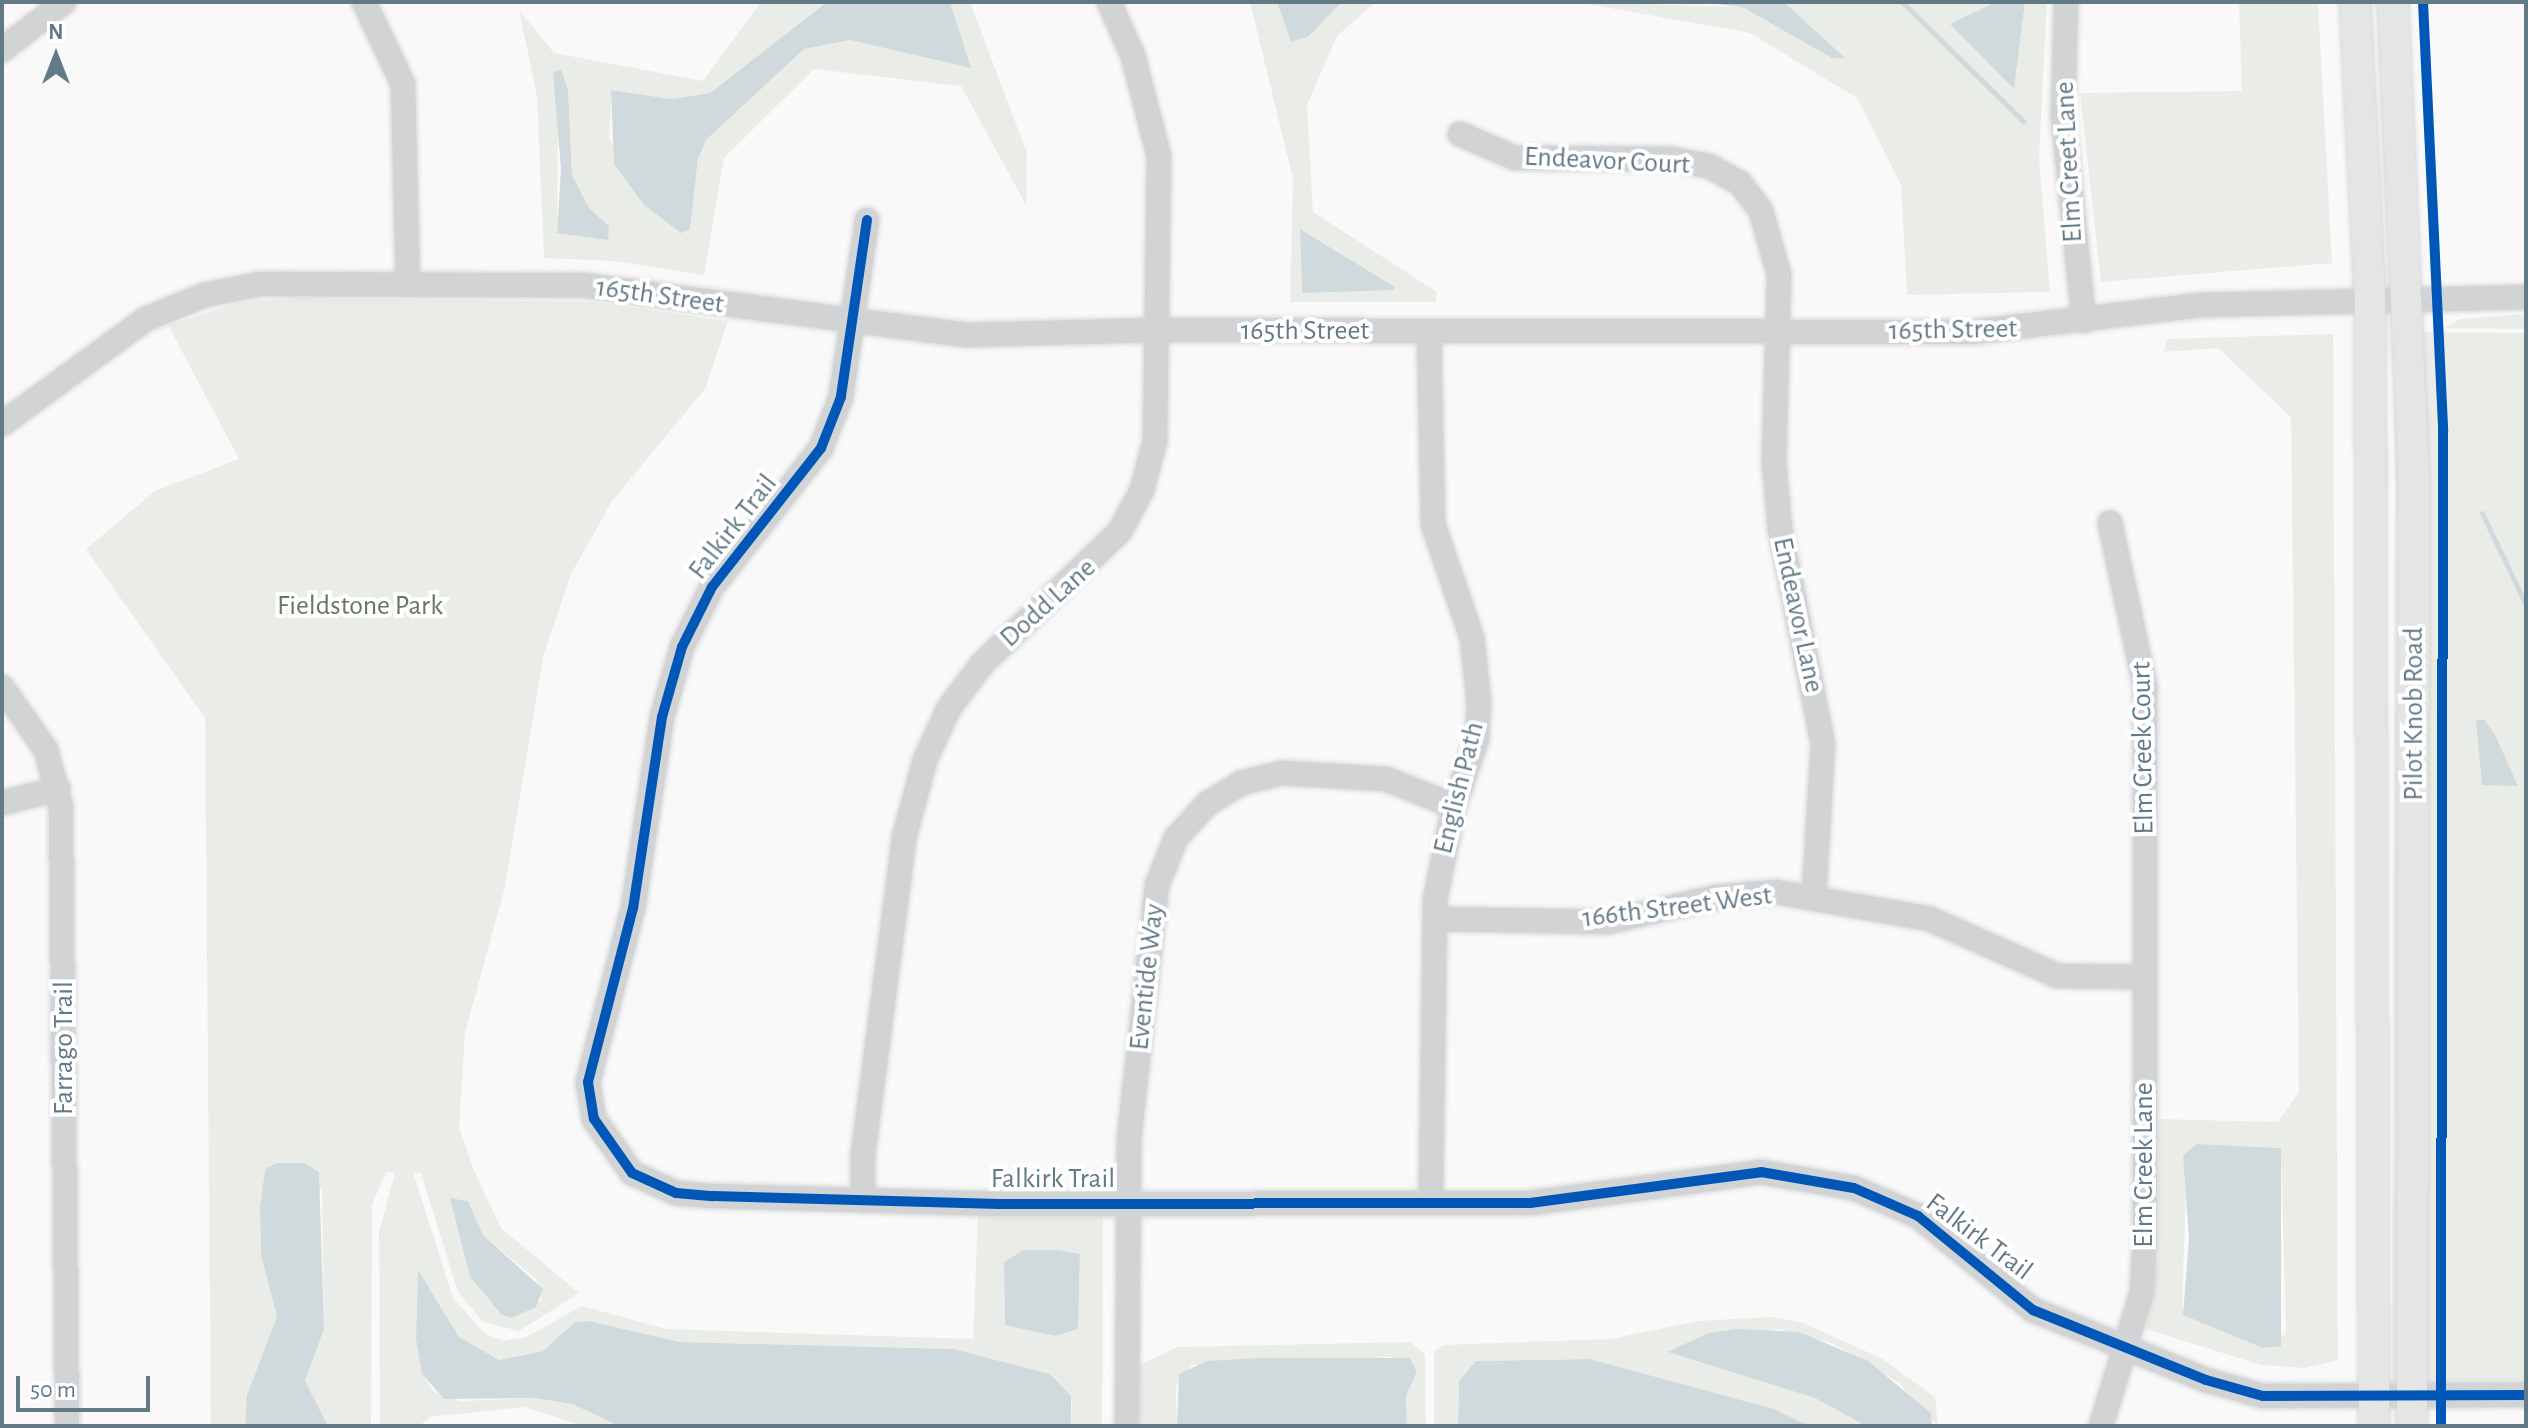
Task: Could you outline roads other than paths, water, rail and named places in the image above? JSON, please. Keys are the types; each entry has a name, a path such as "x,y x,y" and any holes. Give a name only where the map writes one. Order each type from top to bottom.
{"main road":[{"name":"Pilot Knob Road","path":"2355,2 2370,300 2374,1426"},
{"name":"Pilot Knob Road","path":"2393,2 2414,482 2412,1426"}],"street":[{"path":"2,50 64,2"},
{"path":"364,2 403,84 408,285"},
{"name":"Dodd Lane","path":"863,1201 867,1125 916,786 936,734 965,686 999,646 1095,562 1132,508 1155,441 1160,330 1159,156 1138,70 1109,2"},
{"name":"Elm Creet Lane","path":"2066,2 2063,116 2084,321"},
{"name":"Endeavor Court","path":"1460,134 1515,158 1672,159 1709,166 1740,183 1774,240 1778,332"},
{"name":"Falkirk Trail","path":"867,220 841,397 821,448 712,587 682,647 662,717 633,908 588,1082 594,1119 609,1149 648,1183 701,1195 863,1201 1431,1203 1591,1199 1679,1179 1761,1172 1854,1188 1918,1216 2033,1310 2126,1350 2263,1396 2526,1395"},
{"name":"165th Street","path":"2,424 121,334 205,295 260,284 628,289 854,324 968,335 1160,330 1972,332 2202,305 2526,297"},
{"name":"English Path","path":"1429,332 1433,524 1472,638 1479,702 1477,739 1454,806 1435,919 1431,1203"},
{"name":"Endeavor Lane","path":"1778,332 1774,462 1780,529 1823,744 1814,897"},
{"name":"Elm Creek Court","path":"2110,523 2145,686 2145,977"},
{"name":"Farrago Trail","path":"2,687 36,731 58,789 67,1426"},
{"name":"Eventide Way","path":"1127,1426 1127,1203 1157,885 1176,838 1208,803 1241,783 1282,773 1386,779 1454,806"},
{"path":"2,803 58,789"},
{"name":"166th Street West","path":"1435,919 1607,922 1717,897 1814,897 1930,919 2058,976 2145,977"},
{"name":"Elm Creek Lane","path":"2101,1426 2126,1350 2145,1270 2145,977"}],"waterway":[{"path":"1902,2 2023,121"},
{"path":"2482,513 2526,605"}],"park label":[{"name":"Fieldstone Park","path":"360,606"}]}
